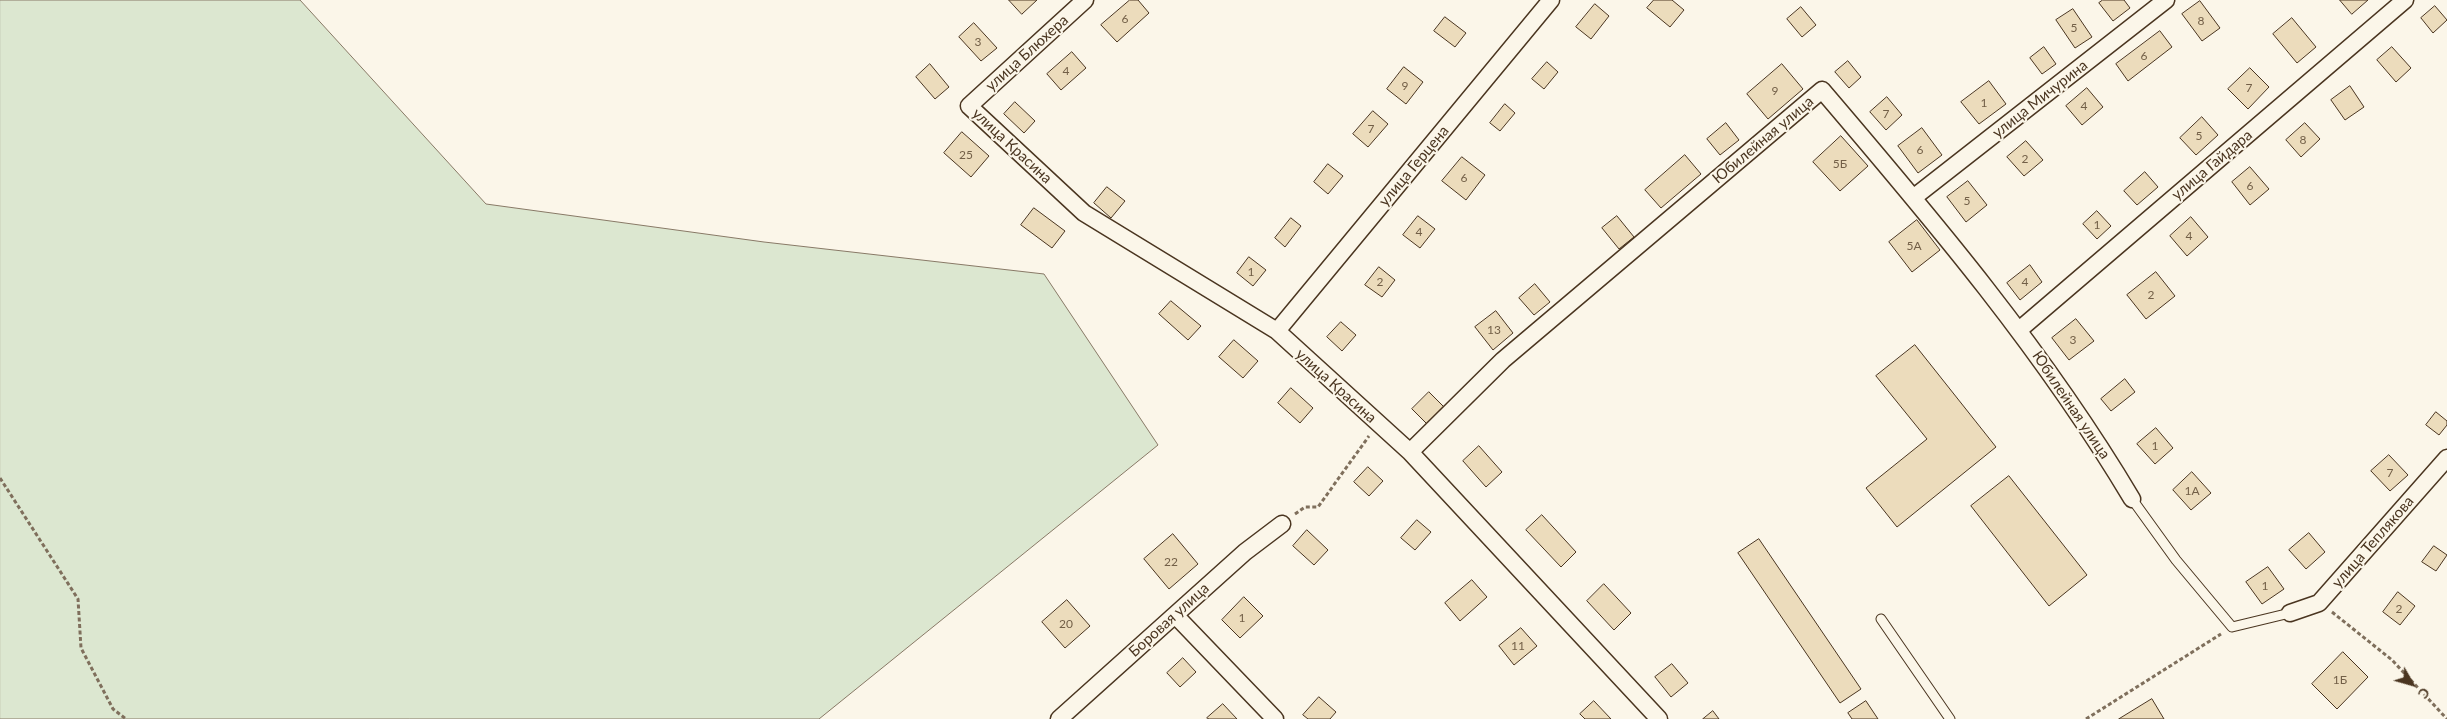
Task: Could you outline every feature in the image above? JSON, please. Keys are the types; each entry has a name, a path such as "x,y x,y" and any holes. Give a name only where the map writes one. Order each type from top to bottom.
{"street":[{"name":"улица Блюхера","path":"968,106 1085,0"},
{"name":"улица Герцена","path":"1277,331 1551,0"},
{"name":"улица Мичурина","path":"1913,198 2166,0"},
{"name":"улица Гайдара","path":"2019,330 2405,0"},
{"name":"Юбилейная улица","path":"1410,452 1503,360 1822,90 1913,198 2019,330 2114,469 2132,499"},
{"name":"улица Красина","path":"968,106 1084,213 1277,331 1410,452 1659,719"},
{"name":"улица Теплякова","path":"2290,613 2319,603 2447,458"},
{"name":"Боровая улица","path":"1058,719 1245,552 1282,524"},
{"path":"1175,615 1275,719"}],"lane":[{"path":"2132,499 2176,560 2232,627 2290,613"},
{"path":"1881,619 1950,719"}],"path":[{"path":"1282,524 1305,507 1318,507 1379,424"},
{"path":"0,478 78,599 81,648 113,709 126,719"},
{"path":"2319,603 2392,660 2447,719"},
{"path":"2086,719 2232,627"}],"green space":[{"path":"0,0 300,0 486,204 764,242 1044,274 1158,445 819,719 0,719"}],"building":[{"path":"1009,0 1037,0 1022,14"},
{"path":"1130,0 1138,0 1149,13 1117,42 1101,25"},
{"path":"1654,0 1672,0 1684,10 1670,27 1647,8"},
{"path":"2103,0 2124,0 2130,8 2113,21 2099,3"},
{"path":"2340,0 2368,0 2352,14"},
{"path":"2200,1 2220,28 2202,41 2182,14"},
{"path":"1595,4 1609,16 1591,39 1576,27"},
{"path":"2435,6 2447,20 2433,33 2421,18"},
{"path":"1801,7 1816,25 1802,37 1787,19"},
{"path":"2073,9 2092,37 2075,48 2056,20"},
{"path":"1445,17 1466,33 1455,47 1434,31"},
{"path":"2292,18 2316,47 2297,63 2273,34"},
{"path":"974,23 997,48 981,61 959,37"},
{"path":"2160,31 2172,47 2128,81 2116,64"},
{"path":"2044,47 2056,64 2042,74 2030,58"},
{"path":"2392,47 2411,68 2396,82 2377,60"},
{"path":"1072,52 1086,68 1061,90 1047,74"},
{"path":"1848,61 1861,77 1849,88 1835,72"},
{"path":"1547,62 1558,72 1544,89 1532,79"},
{"path":"930,64 949,87 935,99 916,77"},
{"path":"1782,64 1803,89 1768,119 1747,94"},
{"path":"1404,67 1423,82 1406,104 1387,89"},
{"path":"2250,68 2269,87 2248,109 2228,89"},
{"path":"1989,81 2006,104 1979,124 1961,102"},
{"path":"2350,86 2364,107 2345,120 2331,100"},
{"path":"2087,88 2103,107 2082,125 2066,106"},
{"path":"1887,97 1902,115 1886,130 1870,112"},
{"path":"1015,102 1035,121 1024,133 1004,114"},
{"path":"1505,104 1515,113 1500,131 1490,123"},
{"path":"1373,111 1388,124 1368,147 1353,134"},
{"path":"2202,117 2218,135 2196,155 2180,138"},
{"path":"1726,123 1739,140 1720,155 1707,139"},
{"path":"2305,123 2320,139 2301,157 2286,140"},
{"path":"1922,128 1942,155 1918,173 1898,146"},
{"path":"962,132 989,156 971,177 944,153"},
{"path":"1841,136 1868,166 1840,191 1813,162"},
{"path":"2026,141 2043,160 2024,176 2007,157"},
{"path":"1685,155 1701,174 1661,208 1645,190"},
{"path":"1462,157 1485,175 1466,200 1442,181"},
{"path":"1328,164 1343,176 1328,194 1314,182"},
{"path":"2250,167 2269,189 2250,205 2232,182"},
{"path":"2145,172 2158,187 2137,205 2124,191"},
{"path":"1968,181 1987,205 1966,222 1947,197"},
{"path":"1107,187 1125,201 1111,218 1094,203"},
{"path":"1034,208 1065,231 1052,248 1021,225"},
{"path":"2097,211 2111,226 2097,239 2083,224"},
{"path":"1418,216 1435,229 1420,248 1403,235"},
{"path":"1617,216 1634,237 1619,249 1602,228"},
{"path":"2191,217 2208,237 2187,256 2170,236"},
{"path":"1291,218 1301,226 1285,247 1275,238"},
{"path":"1917,220 1940,250 1912,272 1889,242"},
{"path":"1249,257 1266,270 1253,286 1237,273"},
{"path":"2030,265 2042,282 2020,300 2007,283"},
{"path":"1379,267 1395,280 1382,297 1365,285"},
{"path":"2156,272 2175,296 2146,319 2127,295"},
{"path":"1535,284 1550,302 1534,315 1519,298"},
{"path":"1171,301 1201,326 1188,340 1159,314"},
{"path":"1496,311 1513,333 1493,350 1475,327"},
{"path":"2076,319 2094,341 2069,360 2052,338"},
{"path":"1341,322 1356,335 1342,351 1327,337"},
{"path":"1234,340 1258,361 1243,378 1219,357"},
{"path":"1915,345 1996,447 1897,527 1866,488 1927,439 1876,376"},
{"path":"2125,379 2135,392 2111,411 2101,399"},
{"path":"1291,388 1313,408 1300,423 1278,403"},
{"path":"1429,392 1444,407 1427,424 1412,409"},
{"path":"2436,412 2447,421 2447,425 2439,435 2426,425"},
{"path":"2156,428 2173,448 2155,464 2137,444"},
{"path":"1479,446 1502,472 1486,487 1463,461"},
{"path":"2389,455 2408,475 2390,491 2371,471"},
{"path":"1368,467 1383,481 1369,496 1354,482"},
{"path":"2192,472 2211,493 2191,510 2173,490"},
{"path":"2009,476 2087,575 2049,606 1971,506"},
{"path":"1542,515 1576,552 1561,567 1526,530"},
{"path":"1417,520 1431,532 1415,550 1401,538"},
{"path":"1307,530 1328,550 1314,565 1293,546"},
{"path":"2309,533 2325,552 2306,569 2289,550"},
{"path":"1173,534 1198,564 1169,589 1144,559"},
{"path":"1759,539 1861,689 1840,703 1738,553"},
{"path":"2434,546 2447,555 2436,571 2422,562"},
{"path":"2268,567 2284,589 2262,604 2246,582"},
{"path":"1472,580 1487,597 1460,621 1445,603"},
{"path":"1604,584 1631,613 1614,630 1587,601"},
{"path":"2398,592 2415,606 2400,625 2383,612"},
{"path":"1244,597 1263,616 1240,638 1222,620"},
{"path":"1067,600 1090,626 1065,648 1042,622"},
{"path":"1521,628 1537,646 1514,665 1499,646"},
{"path":"2343,652 2368,677 2337,709 2312,684"},
{"path":"1183,658 1196,672 1180,687 1167,673"},
{"path":"1672,664 1688,683 1671,697 1655,677"},
{"path":"1319,697 1336,712 1330,719 1308,719 1303,715"},
{"path":"2152,699 2164,719 2119,719"},
{"path":"1594,701 1611,719 1585,719 1580,714"},
{"path":"1866,701 1878,719 1852,719 1848,713"},
{"path":"1223,704 1237,719 1207,718"},
{"path":"1713,711 1719,719 1703,719"}]}
